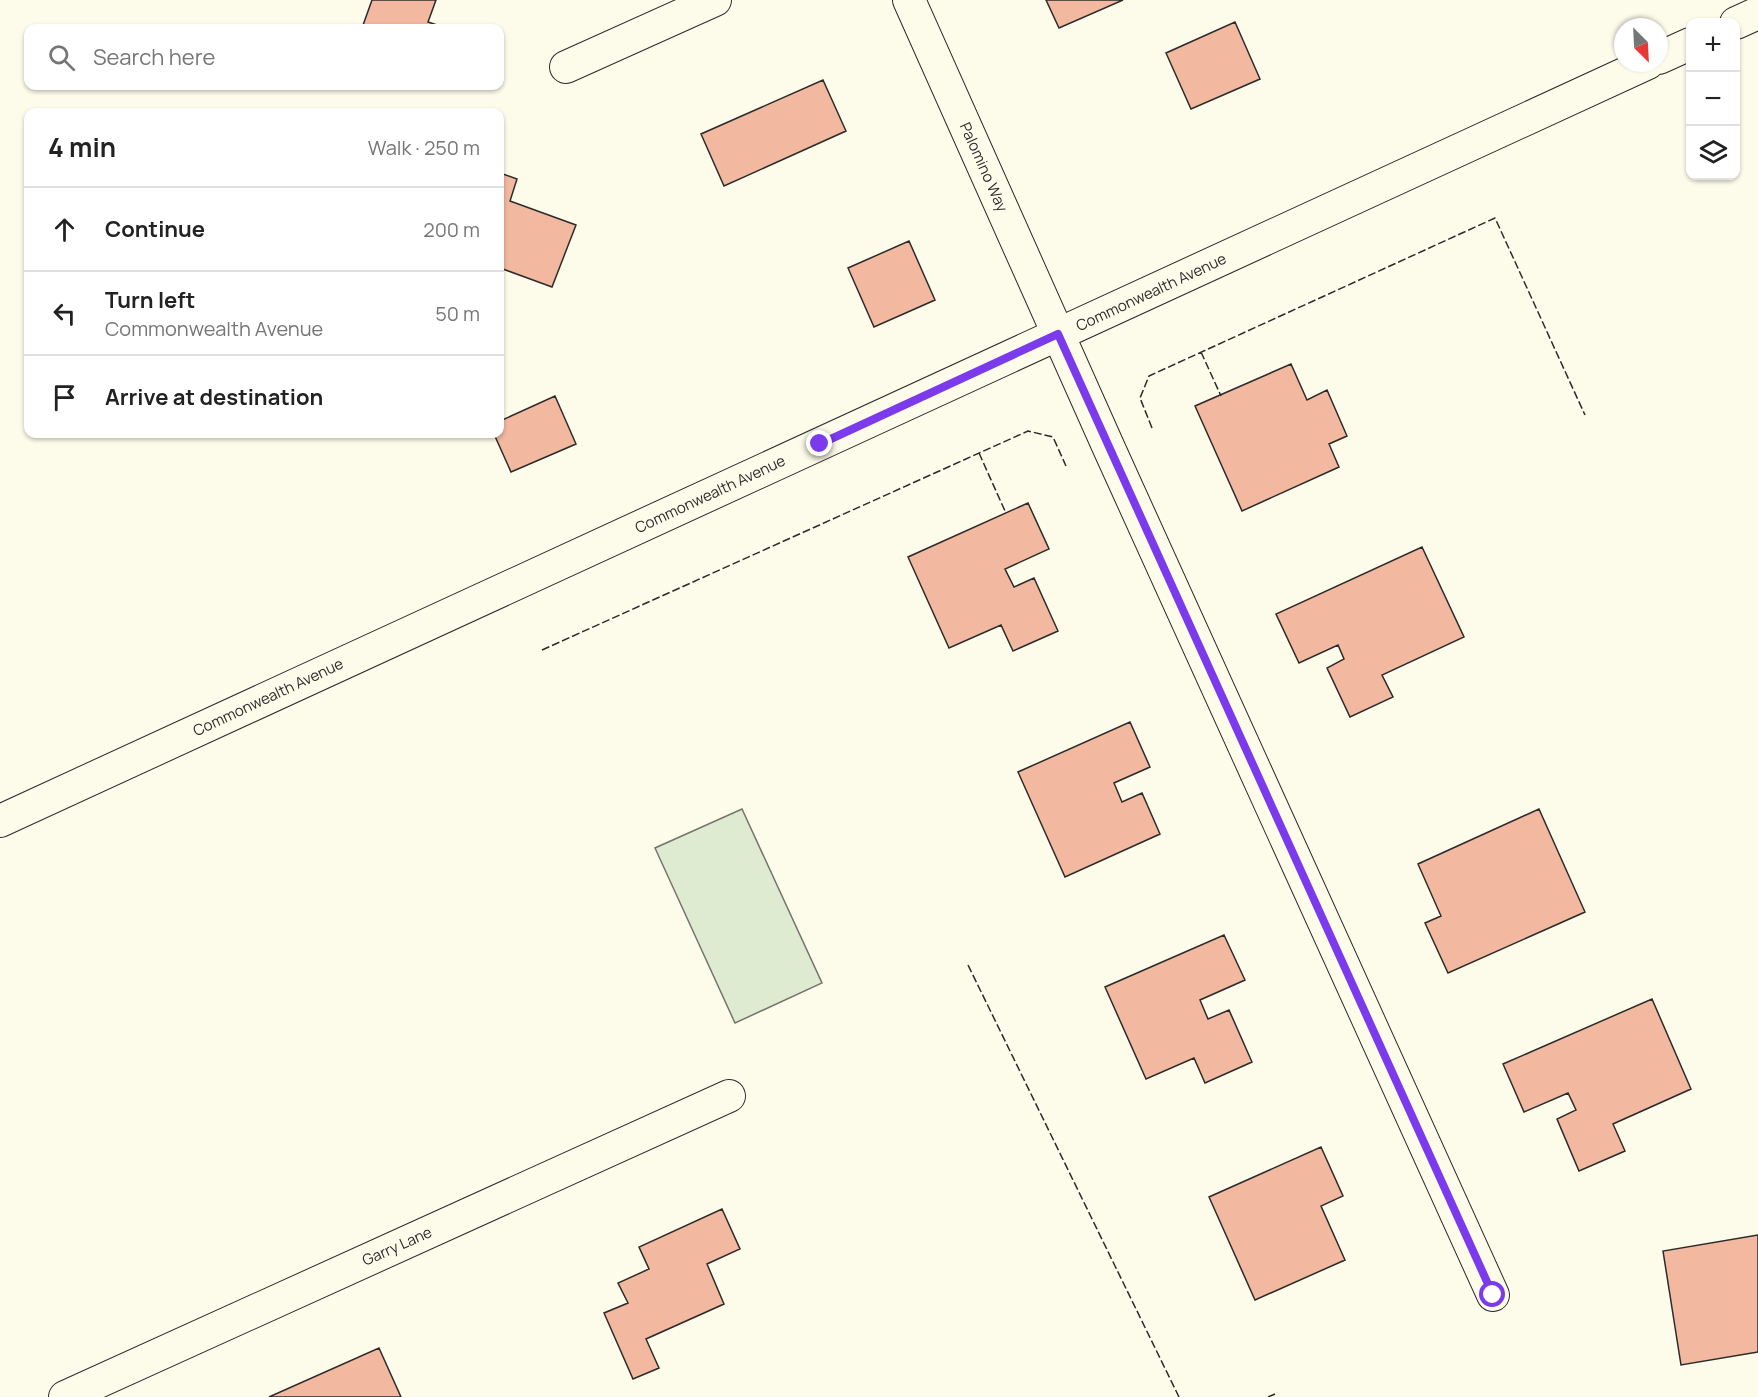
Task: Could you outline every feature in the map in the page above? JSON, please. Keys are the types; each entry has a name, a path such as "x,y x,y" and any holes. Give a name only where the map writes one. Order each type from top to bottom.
{"street":[{"path":"566,67 715,0"},
{"name":"Palomino Way","path":"909,0 1493,1295"},
{"path":"1740,21 1758,13"},
{"path":"1668,54 1686,46"},
{"name":"Commonwealth Avenue","path":"0,820 1628,72"},
{"name":"Garry Lane","path":"65,1397 729,1096"}],"green space":[{"path":"742,809 822,983 735,1023 655,848"}],"building":[{"path":"372,0 436,0 428,22 434,24 363,24"},
{"path":"1046,0 1123,0 1059,28"},
{"path":"1235,22 1260,79 1191,109 1166,53"},
{"path":"823,80 846,131 724,186 701,134"},
{"path":"504,174 517,179 510,201 576,225 552,287 504,269"},
{"path":"909,241 935,300 874,327 848,268"},
{"path":"1291,364 1307,400 1327,390 1347,436 1329,444 1339,467 1242,511 1195,406"},
{"path":"555,396 576,444 511,472 496,438 504,438 504,419"},
{"path":"1028,503 1049,549 1005,569 1014,587 1034,578 1058,631 1013,651 1001,625 949,648 908,557"},
{"path":"1422,547 1464,637 1382,675 1393,697 1350,717 1327,668 1344,659 1338,645 1299,663 1276,614"},
{"path":"1130,722 1150,767 1114,783 1122,802 1142,793 1160,834 1065,877 1018,772"},
{"path":"1539,809 1585,912 1448,973 1425,923 1441,916 1418,864"},
{"path":"1224,935 1245,980 1200,1000 1208,1019 1229,1010 1252,1062 1205,1083 1194,1058 1146,1079 1105,987"},
{"path":"1652,999 1691,1089 1613,1124 1625,1151 1579,1171 1557,1119 1576,1110 1568,1093 1524,1112 1503,1064"},
{"path":"1321,1147 1343,1196 1321,1206 1345,1260 1255,1300 1209,1197"},
{"path":"722,1209 740,1249 707,1264 724,1304 646,1339 659,1368 633,1379 604,1313 628,1303 618,1283 649,1269 639,1247"},
{"path":"1758,1235 1758,1352 1681,1365 1663,1251"},
{"path":"379,1348 401,1397 269,1397"}],"fence":[{"path":"1152,428 1140,398 1149,376 1495,218 1585,415"},
{"path":"1201,352 1221,396"},
{"path":"542,650 1028,431 1053,437 1066,466"},
{"path":"979,453 1005,511"},
{"path":"968,965 1179,1397"},
{"path":"1268,1397 1275,1394"}],"route":[{"path":"820,444 1058,334 1493,1295"}]}
